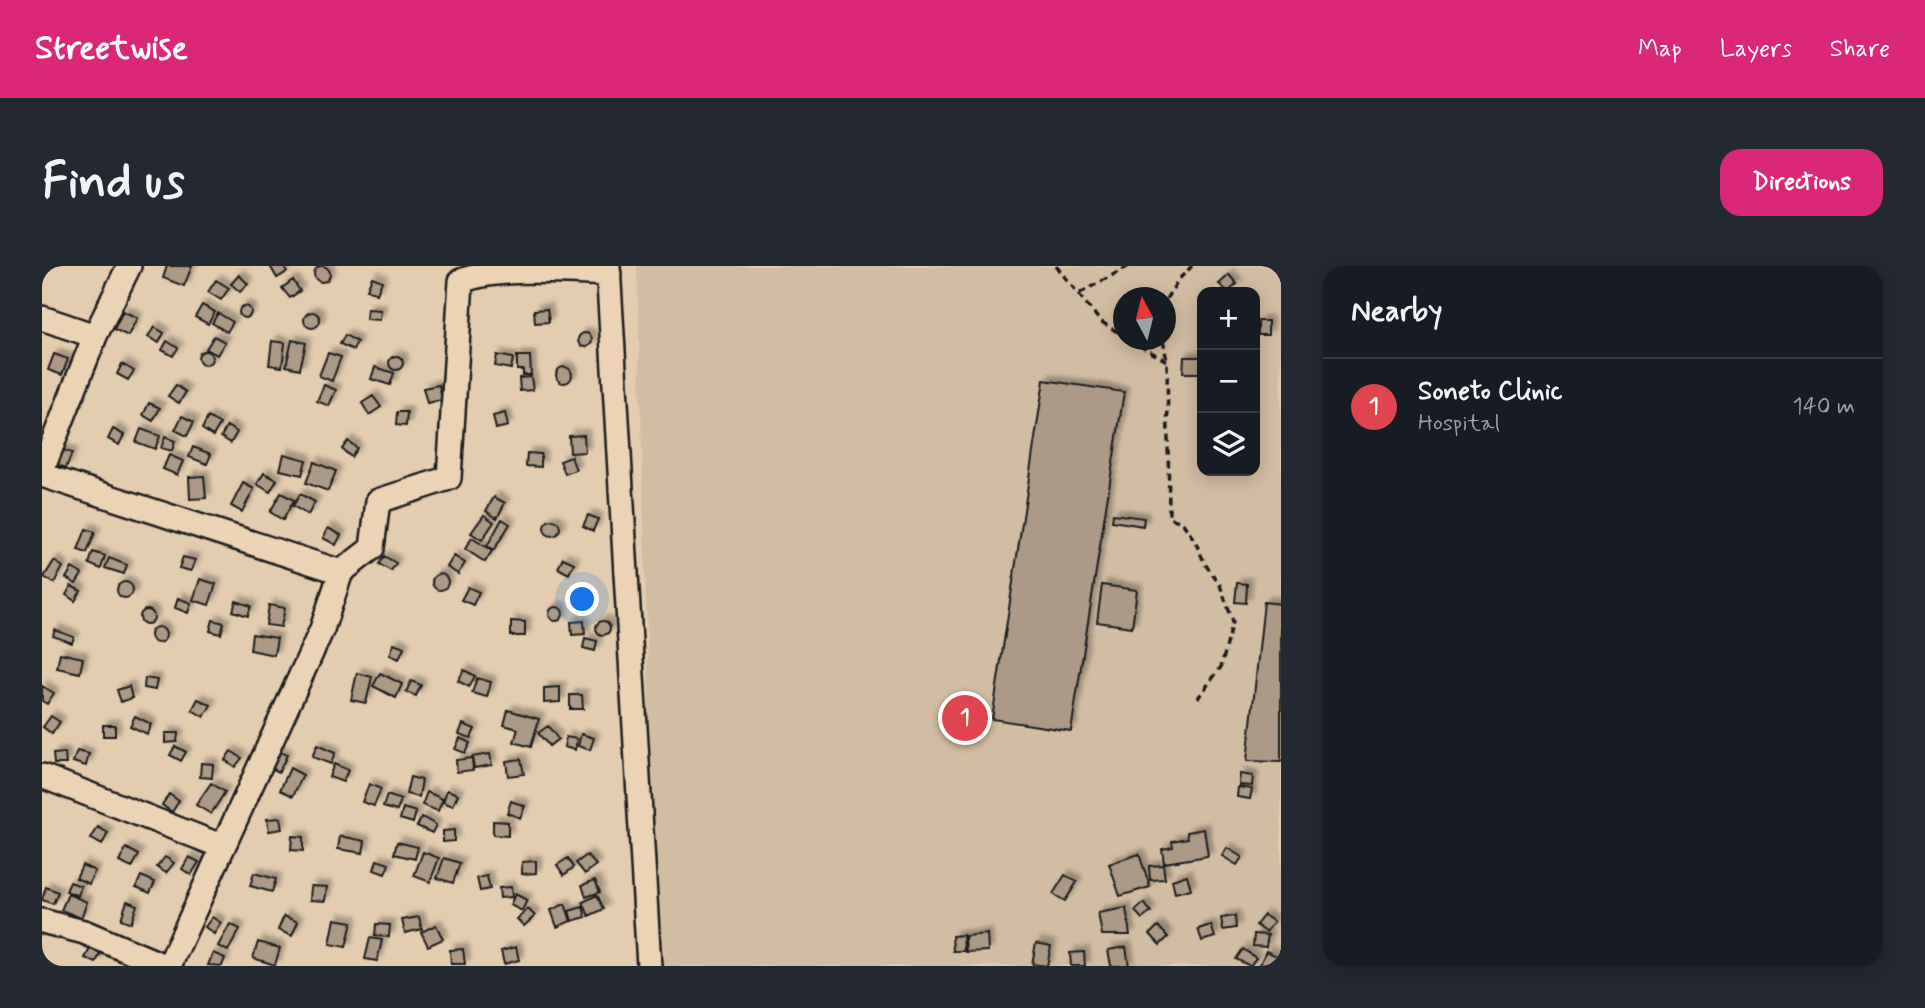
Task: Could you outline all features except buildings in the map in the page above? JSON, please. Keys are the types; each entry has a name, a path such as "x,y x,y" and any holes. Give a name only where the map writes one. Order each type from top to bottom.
{"street":[{"path":"129,266 95,336 42,473 341,572"},
{"path":"42,921 84,932 167,966 323,629 341,572 372,548 378,501 449,478 461,281 477,271 508,268 608,270 649,966"},
{"path":"42,318 95,336"},
{"path":"42,776 221,846"}],"path":[{"path":"1056,266 1100,321 1113,329"},
{"path":"1080,293 1129,266"},
{"path":"1173,287 1192,266"},
{"path":"1147,350 1167,361"},
{"path":"1165,350 1169,515 1170,518 1182,522 1195,541 1205,564 1220,585 1233,622 1221,667 1198,698"}],"shaded area":[{"path":"637,266 1281,266 1281,966 656,966"}],"place":[{"name":"Soneto Clinic","path":"965,718"}]}
